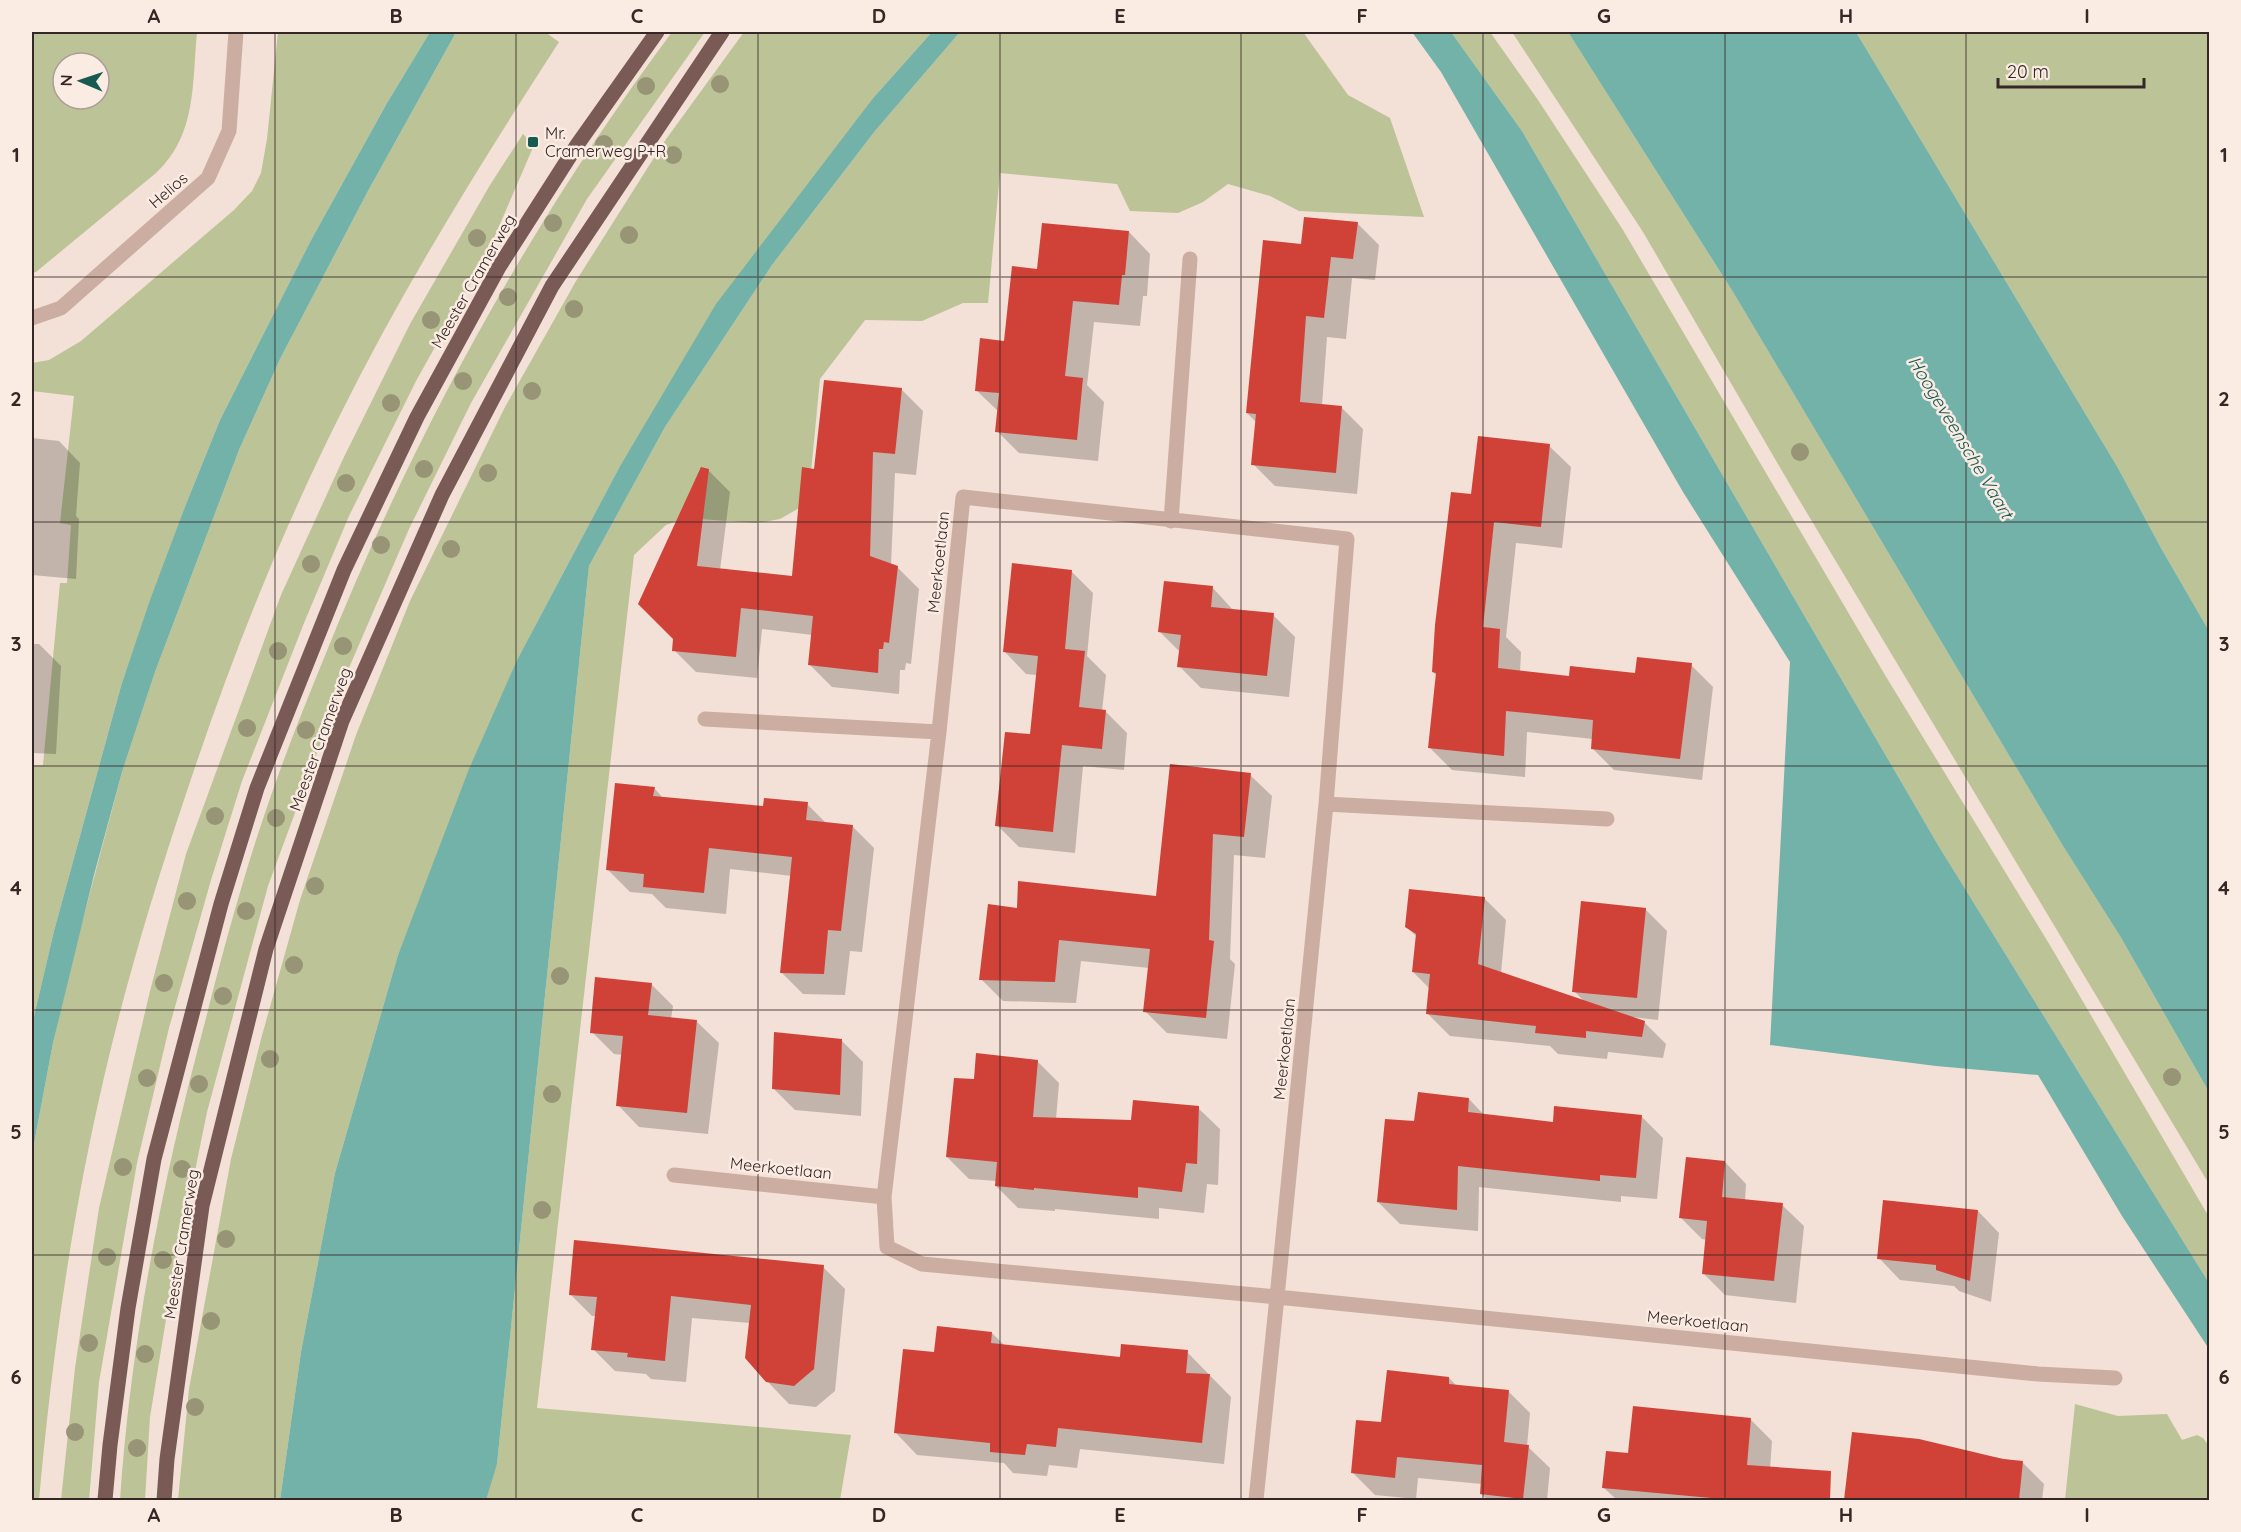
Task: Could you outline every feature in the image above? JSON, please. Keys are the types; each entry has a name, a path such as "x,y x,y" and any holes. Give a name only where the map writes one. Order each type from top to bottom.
{"main road":[{"name":"Meester Cramerweg","path":"105,1500 128,1308 154,1159 221,904 258,788 344,570 417,417 499,267 577,145 657,32"},
{"name":"Meester Cramerweg","path":"164,1500 167,1459 202,1206 266,949 342,721 442,495 552,286 722,32"}],"street":[{"name":"Helios","path":"32,318 61,308 208,178 229,131 236,32"},
{"path":"1171,521 1190,259"},
{"name":"Meerkoetlaan","path":"1256,1500 1277,1297 1326,804 1347,539 963,497 939,732 884,1197 887,1246 922,1263 1277,1297 2038,1374 2115,1378"},
{"path":"705,719 939,732"},
{"path":"1326,804 1607,819"},
{"name":"Meerkoetlaan","path":"674,1175 884,1197"}],"green space":[{"path":"32,32 197,32 193,89 186,125 169,158 156,173 32,273"},
{"path":"278,32 430,32 387,103 310,242 220,420 186,504 121,686 54,931 32,1025 32,765 43,765 60,583 67,583 71,525 60,523 74,396 32,391 32,363 49,360 81,341 234,210 252,191 261,173 267,139"},
{"path":"454,32 545,32 559,42 444,226 390,319 340,415 276,554 220,697 153,898 105,1073 64,1285 39,1500 32,1500 32,1154 69,972 122,772 155,672 239,450 280,359 368,191 454,36"},
{"path":"672,32 705,32 587,199 471,403 409,529 345,677 268,886 207,1112 171,1289 150,1417 145,1500 120,1500 125,1439 141,1319 176,1140 232,922 254,847 284,760 359,575 396,494 478,334 570,180"},
{"path":"744,32 932,32 874,97 619,468 517,660 398,955 335,1173 301,1352 280,1500 178,1500 189,1389 231,1159 261,1039 300,900 356,735 410,601 505,407 576,281 664,142"},
{"path":"960,32 1303,32 1348,95 1390,118 1424,217 1299,211 1270,196 1228,184 1203,202 1178,213 1130,211 1117,184 1000,173 988,303 963,303 922,321 865,320 820,379 808,503 780,519 757,523 686,518 666,525 634,555 537,1408 851,1435 840,1500 482,1500 497,1464 589,566 665,427 772,265 875,131"},
{"path":"1451,32 1490,32 1538,100 1623,230 1885,675 2051,947 2209,1217 2209,1283 1938,845 1522,131"},
{"path":"1512,32 1568,32 1733,292 2063,846 2120,936 2209,1092 2209,1184 1792,488 1643,232"},
{"path":"1856,32 2209,32 2209,631 2118,468"},
{"path":"523,134 534,145 488,252 416,381 349,516 242,781 169,1028 137,1163 99,1382 89,1500 61,1500 75,1368 99,1208 150,991 186,854 281,595 343,459 410,324 490,185"},
{"path":"2075,1404 2118,1416 2167,1414 2182,1440 2197,1435 2203,1438 2209,1446 2209,1500 2065,1500"}],"water":[{"path":"430,32 454,32 454,36 368,191 280,359 239,450 155,672 122,772 94,875 53,1043 32,1154 32,1025 54,931 121,686 150,600 220,420 310,242 387,103"},
{"path":"932,32 960,32 875,131 772,265 665,427 589,566 497,1464 486,1500 280,1500 301,1352 335,1173 398,955 469,769 517,660 619,468 716,304 874,97"},
{"path":"1412,32 1451,32 1522,131 1938,845 2209,1283 2209,1349 2122,1216 2038,1075 1936,1066 1770,1045 1790,662 1683,492 1441,72"},
{"name":"Hoogeveensche Vaart","path":"1568,32 1856,32 2118,468 2209,631 2209,1092 2120,936 2063,846 1733,292"}],"building":[{"path":"1304,217 1358,222 1353,259 1331,257 1324,318 1306,316 1300,402 1342,406 1336,473 1251,465 1256,414 1246,413 1263,240 1301,244"},
{"path":"1042,223 1129,231 1125,275 1122,275 1119,305 1073,301 1065,376 1083,378 1077,440 995,432 999,393 975,391 980,338 1004,341 1012,266 1037,269"},
{"path":"824,380 902,388 895,454 873,452 870,556 898,566 889,643 884,642 883,649 879,649 878,673 808,665 813,616 741,608 736,657 672,651 673,639 638,604 701,467 709,469 697,566 792,576 802,467 814,469"},
{"path":"1478,436 1550,444 1541,527 1494,522 1483,627 1500,629 1498,668 1569,676 1570,666 1635,673 1637,657 1692,663 1680,759 1591,749 1593,720 1506,711 1504,756 1428,748 1436,673 1432,672 1435,625 1451,492 1471,494"},
{"path":"1012,563 1072,570 1065,649 1085,651 1079,707 1106,710 1102,749 1062,745 1053,832 995,826 1005,732 1030,734 1038,656 1003,652"},
{"path":"1164,581 1213,586 1211,607 1274,613 1267,676 1177,667 1181,635 1158,632"},
{"path":"1170,764 1251,773 1244,837 1213,834 1209,940 1214,941 1206,1018 1143,1012 1150,949 1059,940 1055,982 979,980 988,904 1017,908 1018,881 1156,896"},
{"path":"615,783 655,787 653,796 763,806 764,798 808,802 806,820 853,825 841,931 828,930 824,974 780,973 792,857 709,848 704,893 643,887 644,874 606,870"},
{"path":"1409,889 1485,897 1478,964 1645,1021 1642,1037 1586,1031 1586,1038 1535,1033 1536,1026 1426,1014 1430,974 1412,972 1416,934 1405,927"},
{"path":"1581,901 1646,908 1637,998 1572,992"},
{"path":"595,977 652,983 648,1015 697,1020 687,1113 616,1106 623,1036 590,1033"},
{"path":"774,1032 842,1039 840,1095 772,1089"},
{"path":"976,1053 1038,1060 1033,1117 1131,1120 1133,1100 1199,1106 1197,1164 1186,1163 1182,1192 1138,1187 1138,1198 995,1186 997,1162 946,1157 954,1078 974,1079"},
{"path":"1418,1092 1469,1098 1468,1112 1553,1122 1554,1106 1642,1115 1636,1178 1600,1175 1600,1181 1458,1166 1457,1210 1377,1202 1385,1119 1414,1121"},
{"path":"1686,1157 1725,1161 1722,1197 1783,1203 1774,1281 1702,1274 1707,1221 1679,1218"},
{"path":"1883,1200 1978,1210 1970,1281 1936,1270 1936,1265 1877,1259"},
{"path":"574,1240 824,1265 814,1369 794,1386 766,1382 745,1358 751,1305 671,1296 665,1361 627,1357 628,1353 591,1350 597,1297 569,1295"},
{"path":"937,1326 992,1332 991,1343 1120,1357 1121,1344 1188,1350 1186,1373 1210,1374 1202,1443 1058,1428 1056,1447 1027,1444 1025,1455 990,1452 990,1443 894,1433 903,1349 934,1352"},
{"path":"1387,1370 1449,1377 1449,1384 1509,1390 1504,1442 1529,1445 1523,1499 1480,1494 1482,1465 1397,1457 1395,1478 1351,1473 1356,1420 1381,1422"},
{"path":"1633,1406 1751,1418 1747,1465 1831,1471 1830,1500 1733,1500 1602,1488 1606,1451 1628,1453"},
{"path":"1852,1432 1919,1439 2003,1459 2023,1461 2019,1500 1844,1500"}],"place":[{"name":"Mr. Cramerweg P+R","path":"533,142"}]}
